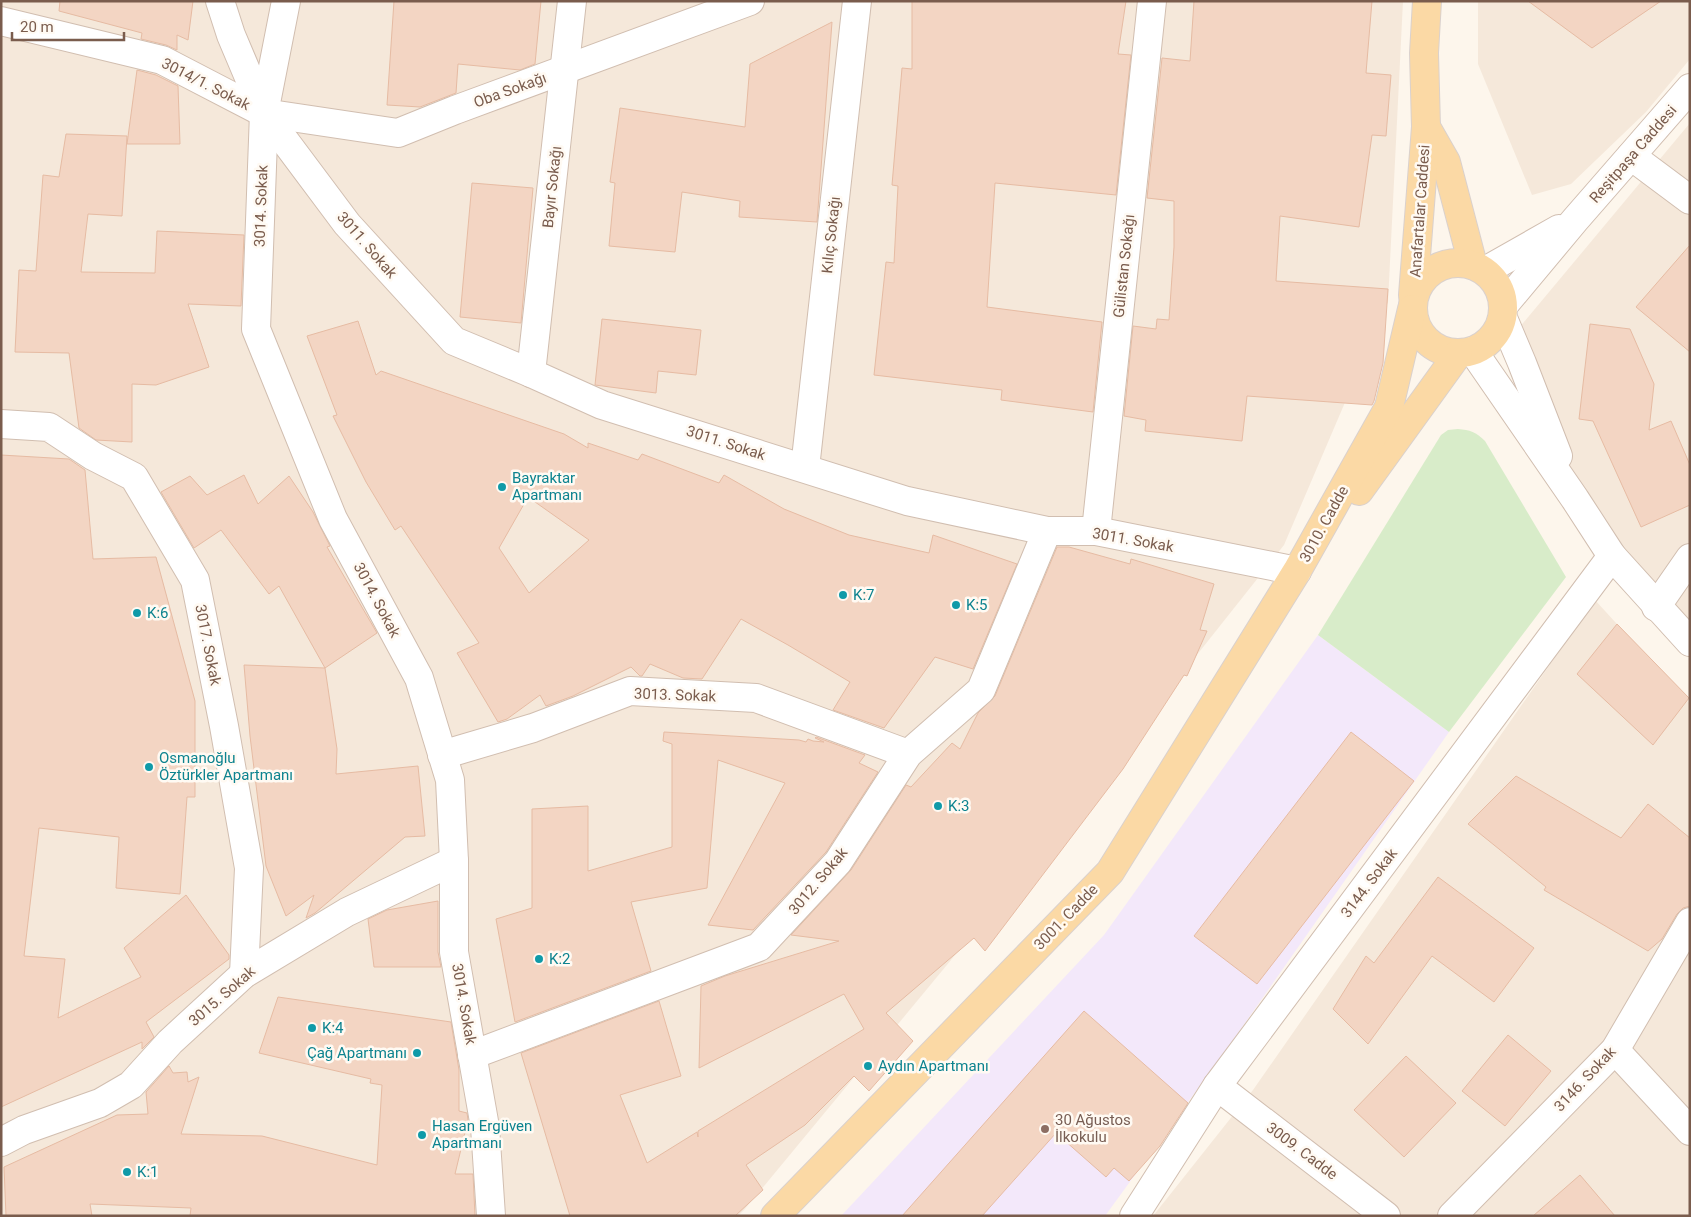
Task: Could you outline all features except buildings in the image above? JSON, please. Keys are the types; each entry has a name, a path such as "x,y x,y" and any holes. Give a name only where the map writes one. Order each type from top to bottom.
{"main road":[{"name":"Anafartalar Caddesi","path":"1413,302 1426,127 1424,53 1427,1"},
{"name":"Anafartalar Caddesi","path":"1426,127 1446,162 1479,268"},
{"name":"3010. Cadde","path":"1297,571 1389,407 1413,302 1420,281 1430,271 1444,264 1458,262 1479,268"},
{"path":"1479,268 1494,281 1501,292 1503,312"},
{"path":"1413,302 1414,323 1421,336 1431,346 1444,352 1466,352"},
{"name":"3010. Cadde","path":"1297,571 1329,537 1348,506 1466,352 1486,343 1496,332 1503,312"},
{"name":"3001. Cadde","path":"775,1216 1110,872 1297,571"}],"street":[{"name":"3014. Sokak","path":"220,1 231,35 264,113 256,329 333,519 419,678 450,780 454,861 454,952 485,1127 491,1216"},
{"path":"264,113 286,1"},
{"name":"Bayır Sokağı","path":"531,373 572,1"},
{"name":"Oba Sokağı","path":"264,113 398,133 455,110 750,1"},
{"name":"Kılıç Sokağı","path":"805,468 857,1"},
{"name":"Gülistan Sokağı","path":"1096,531 1152,1"},
{"name":"3014/1. Sokak","path":"1,21 162,60 264,113"},
{"name":"Reşitpaşa Caddesi","path":"1503,312 1575,220 1690,88"},
{"name":"3011. Sokak","path":"264,113 347,224 454,341 602,405 907,501 1047,531 1096,531 1297,571"},
{"path":"1631,156 1690,200"},
{"name":"Reşitpaşa Caddesi","path":"1479,268 1575,220"},
{"path":"1503,312 1575,499"},
{"path":"1466,352 1575,499 1612,556 1656,607 1690,642"},
{"name":"3017. Sokak","path":"1,424 49,426 93,456 134,477 195,580 224,726 249,868 244,974"},
{"name":"3012. Sokak","path":"472,1054 759,948 838,862 908,754 981,690 1047,531"},
{"name":"3144. Sokak","path":"1134,1216 1217,1086 1612,556"},
{"path":"1656,607 1690,558"},
{"name":"3013. Sokak","path":"442,755 533,728 630,691 756,698 908,754"},
{"name":"3015. Sokak","path":"1,1142 24,1130 100,1103 132,1085 170,1042 244,974 347,912 454,861"},
{"name":"3146. Sokak","path":"1452,1216 1615,1050 1690,922"},
{"path":"1615,1050 1690,1131"},
{"name":"3009. Cadde","path":"1217,1086 1386,1216"}],"shaded area":[{"path":"1,1 1403,1 1388,302 1284,545 1047,844 738,1216 1,1216"},
{"path":"1478,1 1690,1 1690,59 1646,112 1571,184 1532,195 1478,64"},
{"path":"1690,123 1690,643 1581,500 1514,334"},
{"path":"1595,600 1690,704 1690,1216 1153,1216 1253,1090"},
{"path":"1318,635 1449,732 1231,1043 1105,1216 841,1216 1104,935"}],"green space":[{"path":"1458,429 1473,432 1485,441 1566,577 1449,732 1318,635 1441,435 1448,430"}],"place":[{"name":"Bayraktar Apartmanı","path":"502,487"},
{"name":"K:7","path":"843,595"},
{"name":"K:5","path":"956,605"},
{"name":"K:6","path":"137,613"},
{"name":"Osmanoğlu Öztürkler Apartmanı","path":"149,767"},
{"name":"K:3","path":"938,806"},
{"name":"K:2","path":"539,959"},
{"name":"K:4","path":"312,1028"},
{"name":"Çağ Apartmanı","path":"417,1053"},
{"name":"Aydın Apartmanı","path":"868,1066"},
{"name":"30 Ağustos İlkokulu","path":"1045,1129"},
{"name":"Hasan Ergüven Apartmanı","path":"422,1135"},
{"name":"K:1","path":"127,1172"}]}
